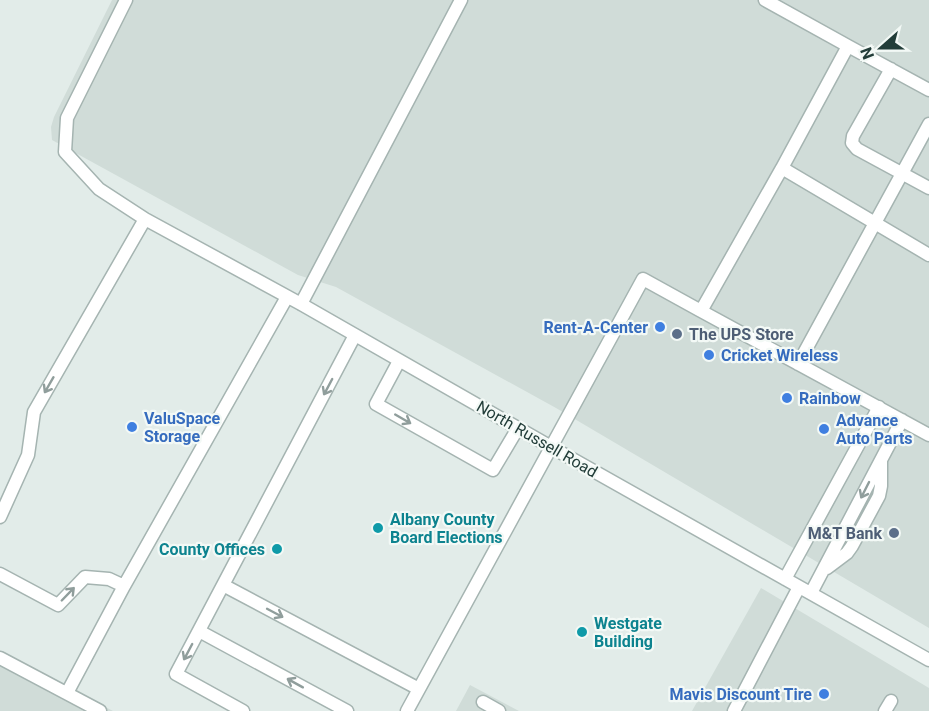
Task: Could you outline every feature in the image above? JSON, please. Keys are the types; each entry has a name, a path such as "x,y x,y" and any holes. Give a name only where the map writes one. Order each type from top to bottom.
{"lane":[{"name":"North Russell Road","path":"126,0 67,118 65,152 99,189 145,219 301,304 929,660"},
{"path":"301,304 461,0"},
{"path":"765,0 929,90"},
{"path":"702,311 848,46"},
{"path":"891,69 852,141 855,148 929,188"},
{"path":"798,364 929,124"},
{"path":"782,168 929,255"},
{"path":"0,517 28,455 34,412 145,219"},
{"path":"407,711 643,279 929,435"},
{"path":"67,693 124,586 287,297"},
{"path":"243,711 176,674 355,335"},
{"path":"399,360 376,404 493,470 518,428"},
{"path":"785,579 879,407"},
{"path":"811,593 902,420"},
{"path":"0,574 58,605 85,577 109,579 124,586"},
{"path":"223,585 419,689"},
{"path":"734,711 799,587"},
{"path":"199,631 346,711"},
{"path":"0,658 100,711"},
{"path":"483,702 499,711"}],"shaded area":[{"path":"112,0 929,0 929,628 556,408 336,287 298,275 52,140 51,127 54,117"},
{"path":"761,588 929,688 929,711 692,711"},
{"path":"0,652 113,711 0,711"},
{"path":"470,685 519,711 456,711"}],"place":[{"name":"Rent-A-Center","path":"660,327"},
{"name":"The UPS Store","path":"677,334"},
{"name":"Cricket Wireless","path":"709,355"},
{"name":"Rainbow","path":"787,398"},
{"name":"ValuSpace Storage","path":"132,427"},
{"name":"Advance Auto Parts","path":"824,429"},
{"name":"Albany County Board Elections","path":"378,528"},
{"name":"M&T Bank","path":"894,533"},
{"name":"County Offices","path":"277,549"},
{"name":"Westgate Building","path":"582,632"},
{"name":"Mavis Discount Tire","path":"824,694"}]}
